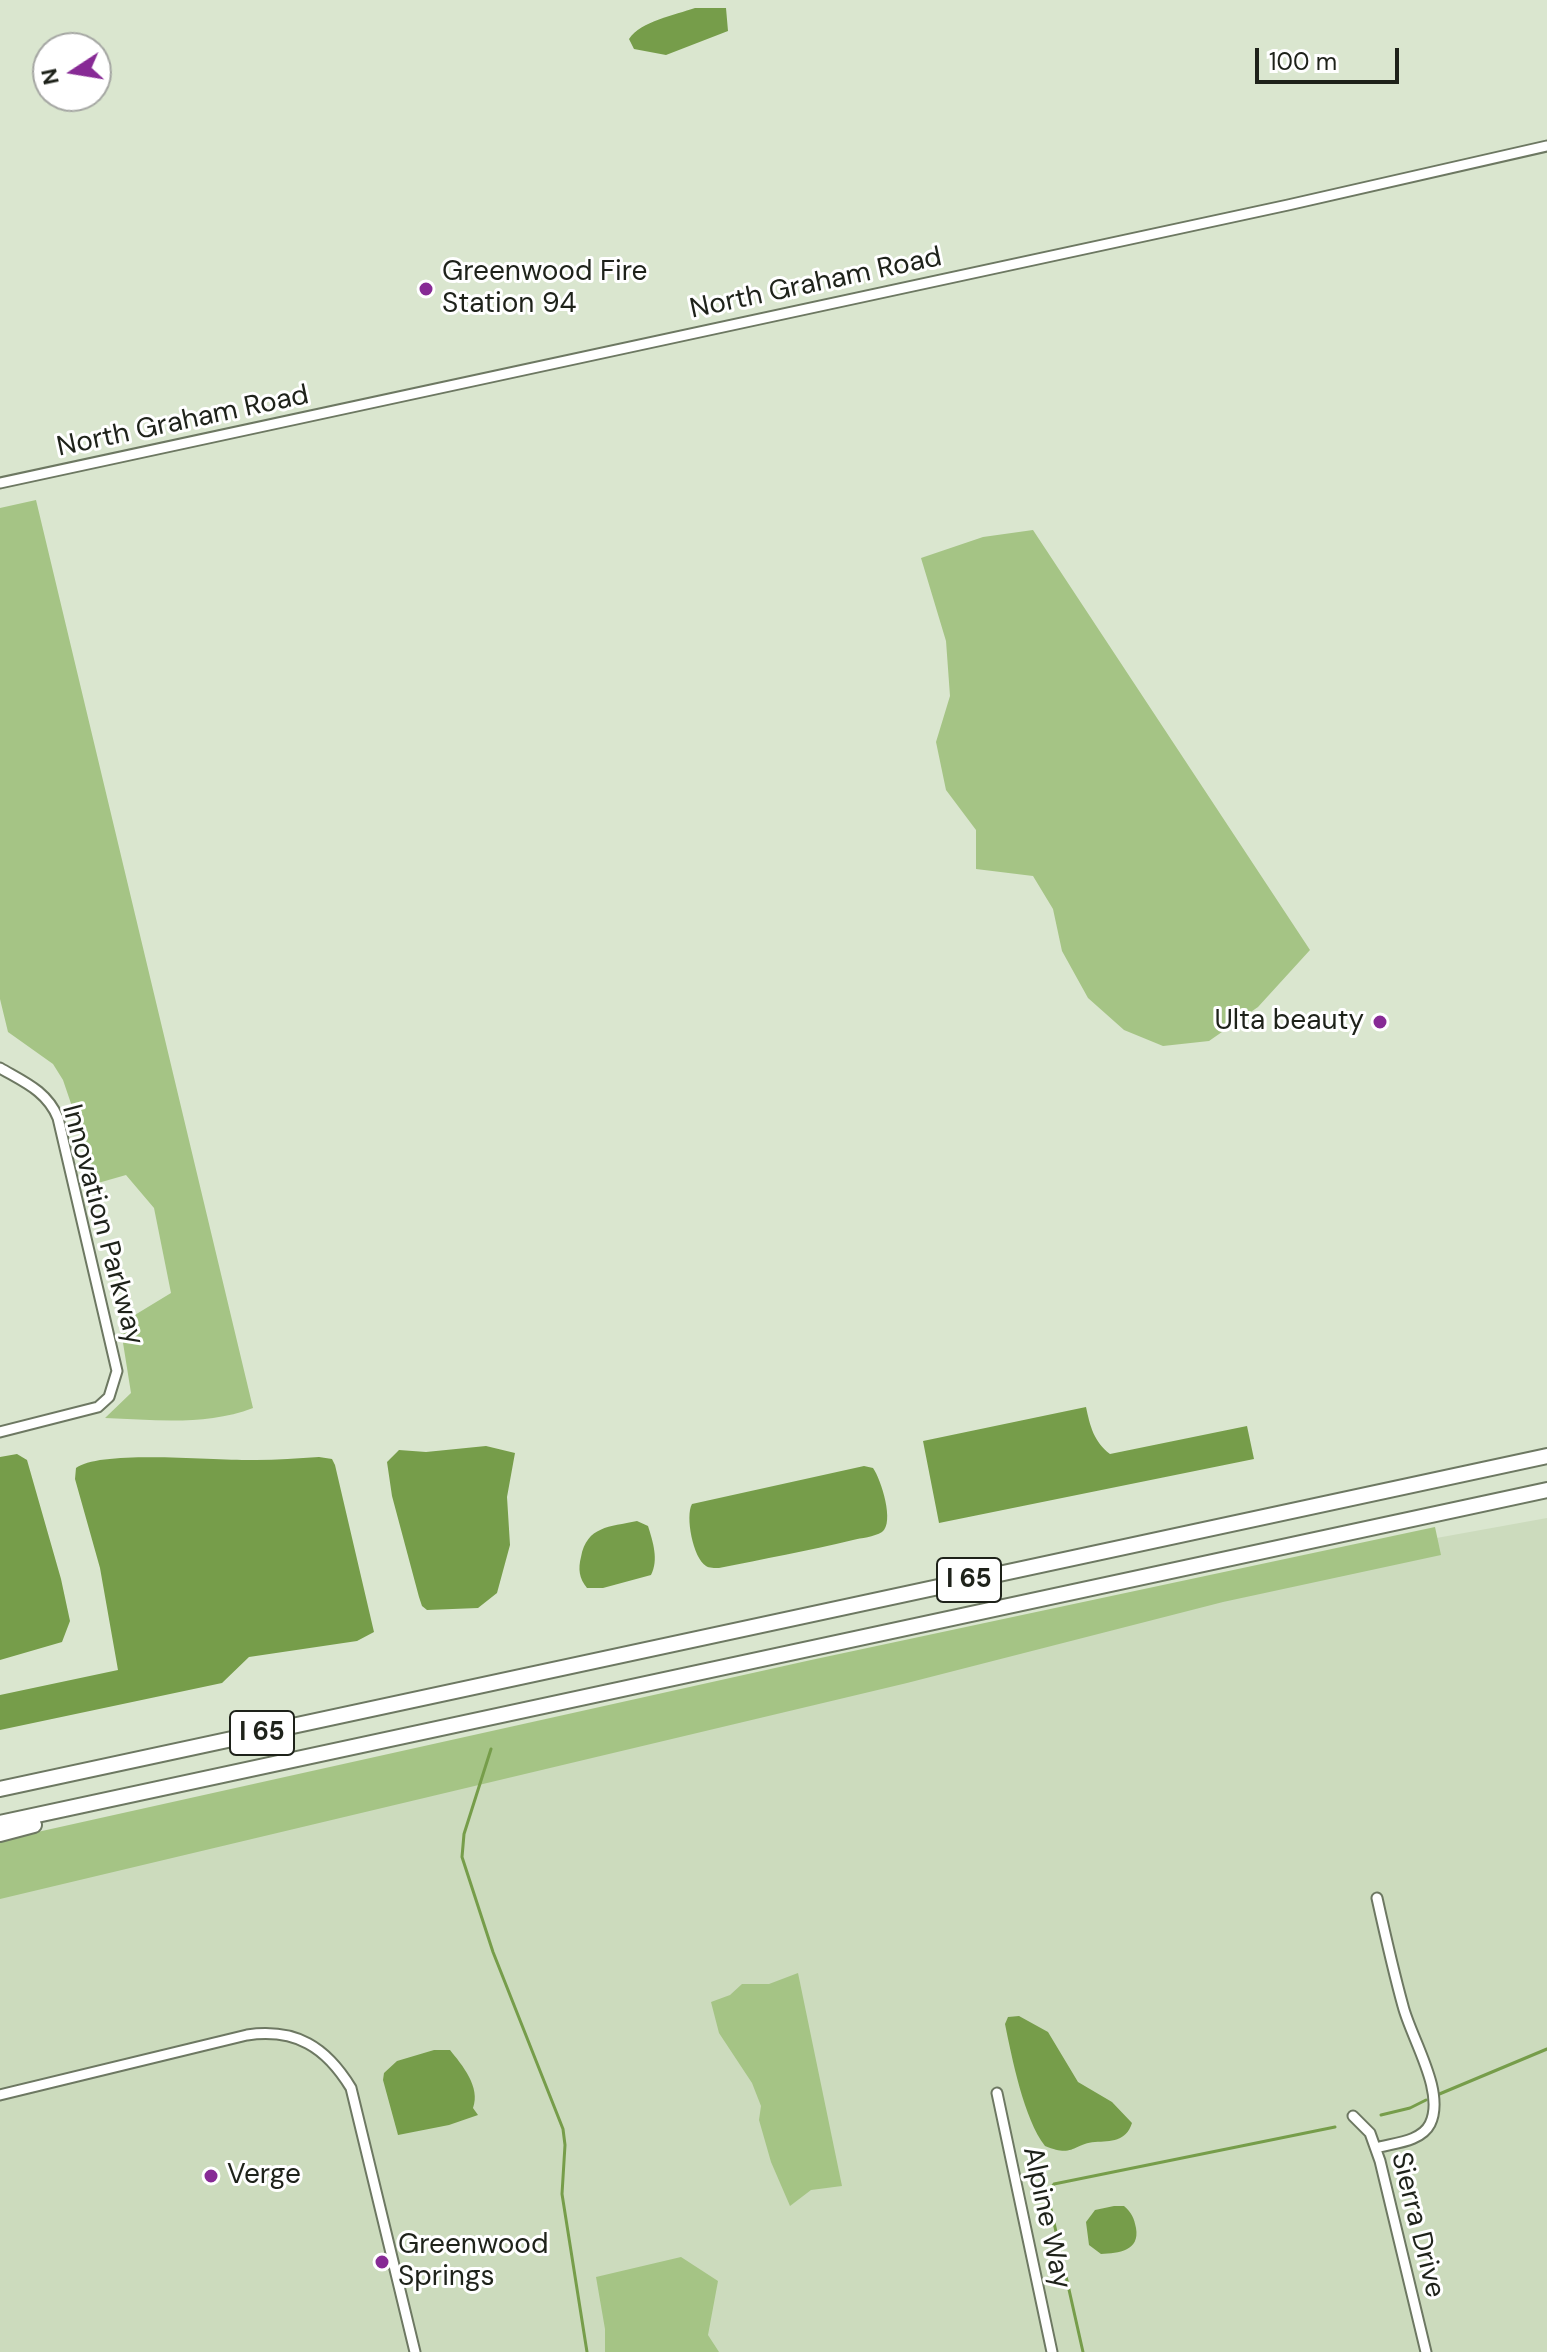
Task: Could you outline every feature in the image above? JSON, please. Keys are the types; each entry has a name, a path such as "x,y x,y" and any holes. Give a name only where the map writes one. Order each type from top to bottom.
{"highway":[{"name":"I 65","path":"0,1789 1547,1456"},
{"name":"I 65","path":"0,1823 1547,1490"},
{"path":"0,1783 133,1761"},
{"path":"0,1834 211,1778"}],"street":[{"name":"North Graham Road","path":"0,483 1179,229 1547,146"},
{"name":"Innovation Parkway","path":"0,1068 44,1095 53,1105 117,1371 109,1397 98,1407 0,1432"},
{"path":"1376,2148 1424,2133 1435,2112 1428,2072 1404,2011 1377,1898"},
{"path":"0,2095 255,2034 278,2034 309,2043 331,2060 351,2088 415,2352"},
{"name":"Alpine Way","path":"997,2093 1052,2352"},
{"name":"Sierra Drive","path":"1353,2116 1370,2133 1376,2148 1426,2352"}],"shaded area":[{"path":"695,8 726,8 728,31 666,55 634,49 629,39 634,33 659,19"},
{"path":"36,500 253,1408 235,1414 199,1420 105,1418 131,1393 120,1324 171,1293 154,1208 126,1175 98,1183 63,1080 53,1064 8,1032 0,999 0,508"},
{"path":"1033,530 1310,950 1258,1007 1209,1041 1163,1046 1124,1030 1088,998 1062,951 1053,909 1033,876 976,869 976,830 946,790 936,742 950,696 946,641 921,558 983,537"},
{"path":"1086,1407 1096,1439 1110,1454 1247,1426 1254,1459 939,1523 923,1441"},
{"path":"486,1446 515,1453 507,1497 510,1545 497,1593 478,1608 427,1610 419,1597 392,1496 387,1462 399,1450 426,1452"},
{"path":"17,1454 27,1460 70,1621 62,1642 0,1660 0,1457"},
{"path":"134,1457 256,1460 332,1459 335,1465 374,1632 357,1641 249,1657 222,1683 0,1730 0,1695 118,1670 100,1568 75,1479 76,1468 89,1462"},
{"path":"864,1466 873,1468 883,1491 887,1520 882,1532 719,1568 706,1566 697,1555 690,1527 692,1504"},
{"path":"1547,1518 1547,2352 0,2352 0,1855 1337,1556"},
{"path":"637,1521 648,1526 652,1538 655,1557 651,1575 603,1588 587,1588 580,1566 588,1539 609,1527"},
{"path":"1435,1527 1441,1555 1223,1602 907,1683 0,1899 0,1841 15,1837 811,1660"},
{"path":"798,1973 842,2186 811,2190 790,2206 771,2162 759,2120 761,2106 752,2083 719,2033 711,2002 730,1995 742,1984 769,1984"},
{"path":"1019,2016 1048,2032 1078,2082 1112,2102 1132,2123 1126,2134 1112,2141 1087,2143 1068,2151 1045,2146 1025,2104 1005,2024 1008,2017"},
{"path":"434,2050 450,2050 465,2069 474,2092 473,2108 478,2115 449,2125 398,2135 383,2080 384,2073 397,2061"},
{"path":"1124,2206 1132,2216 1136,2228 1135,2242 1127,2249 1101,2254 1089,2245 1086,2222 1095,2210"},
{"path":"681,2257 718,2281 708,2335 719,2352 605,2352 605,2329 596,2277"}],"waterway":[{"path":"491,1749 464,1834 462,1857 493,1952 563,2129 562,2194 587,2352"},
{"path":"1437,2095 1547,2049"},
{"path":"1381,2115 1410,2108 1426,2100"},
{"path":"1083,2352 1050,2205 1049,2191 1054,2184 1335,2127"}],"place":[{"name":"Greenwood Fire Station 94","path":"426,289"},
{"name":"Ulta beauty","path":"1380,1022"},
{"name":"Verge","path":"211,2176"},
{"name":"Greenwood Springs","path":"382,2262"}]}
